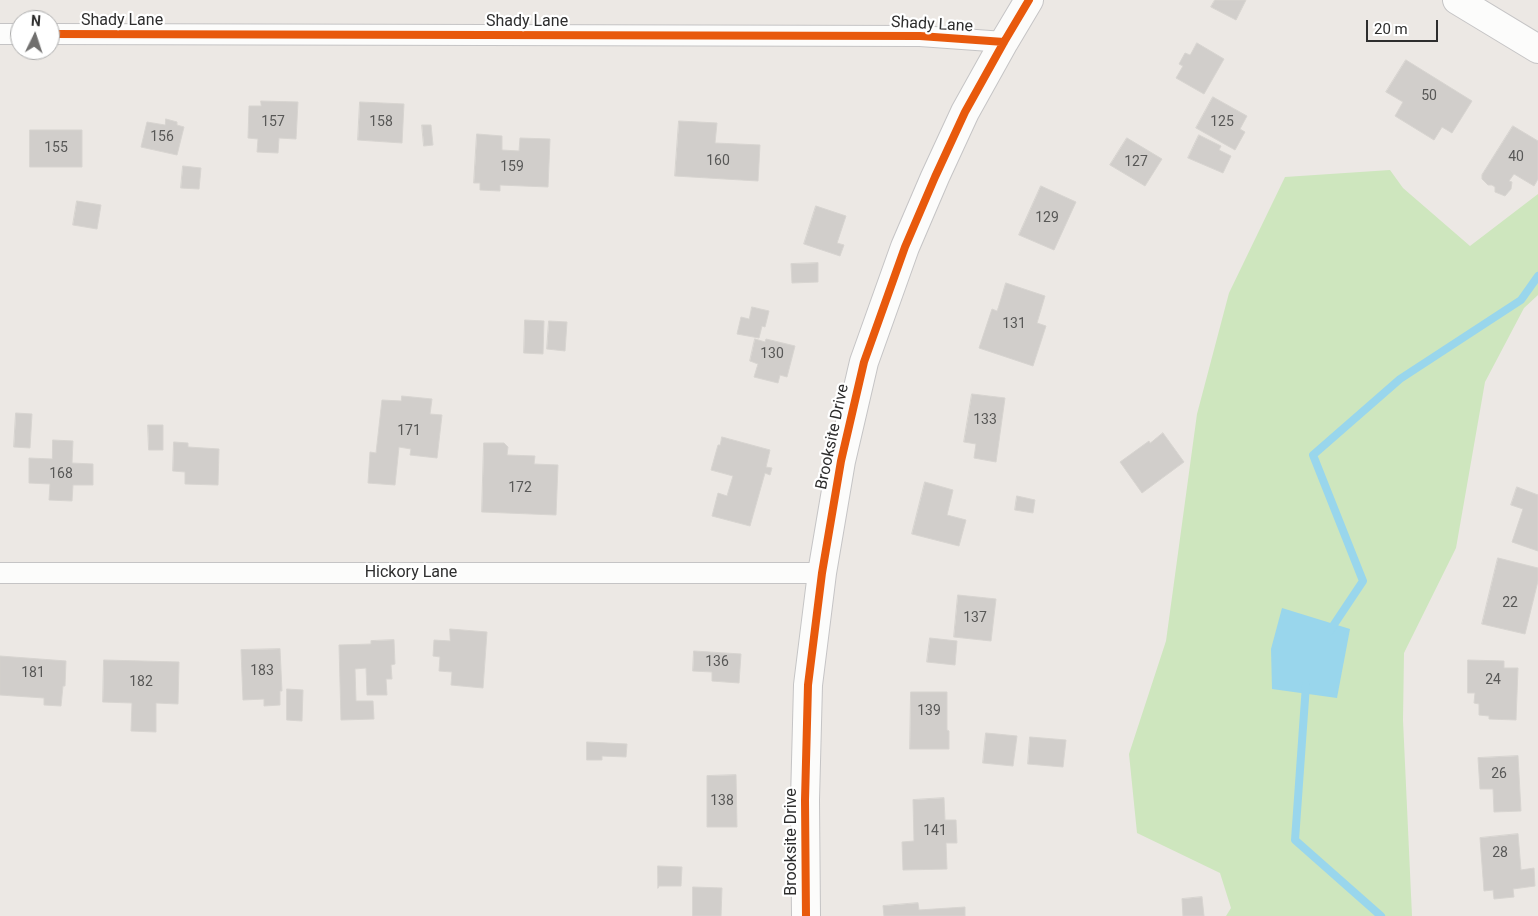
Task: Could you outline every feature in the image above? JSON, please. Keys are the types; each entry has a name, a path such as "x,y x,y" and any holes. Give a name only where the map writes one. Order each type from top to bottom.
{"street":[{"name":"Brooksite Drive","path":"806,916 805,800 808,685 822,573 840,461 864,362 905,247 934,177 965,112 1029,0"},
{"path":"1457,0 1538,49"},
{"name":"Shady Lane","path":"60,34 920,36 1004,42"},
{"name":"Hickory Lane","path":"0,573 822,573"}],"green space":[{"path":"1390,170 1403,188 1470,246 1538,194 1538,295 1524,308 1485,382 1456,548 1404,653 1403,720 1412,916 1226,916 1231,908 1220,873 1137,833 1129,754 1166,641 1197,414 1229,293 1285,177"}],"water":[{"path":"1282,608 1350,629 1337,698 1272,689 1271,649"}],"building":[{"path":"1215,0 1246,0 1236,20 1211,7"},
{"path":"1197,43 1224,59 1204,94 1176,78 1183,66 1179,64 1185,53 1190,55"},
{"path":"1406,60 1472,101 1452,133 1442,127 1434,140 1395,116 1403,102 1386,92"},
{"path":"1213,97 1247,116 1240,129 1245,132 1235,150 1196,128"},
{"path":"261,101 298,102 296,139 279,138 278,153 257,152 258,139 248,138 249,106 261,106"},
{"path":"360,102 404,104 402,143 358,140"},
{"path":"166,119 177,122 177,125 184,127 177,155 141,147 147,122 165,125"},
{"path":"679,121 717,123 715,143 760,145 758,181 675,176"},
{"path":"422,125 431,125 433,145 424,146"},
{"path":"1513,126 1538,141 1538,179 1534,186 1514,174 1509,181 1512,182 1511,189 1505,196 1495,192 1495,187 1488,185 1482,179 1482,175"},
{"path":"30,130 82,130 82,167 30,167"},
{"path":"477,134 502,136 502,150 519,151 520,138 550,139 548,187 500,185 500,191 480,190 480,183 474,183"},
{"path":"1199,135 1221,146 1219,150 1231,156 1223,173 1188,158"},
{"path":"1127,138 1162,159 1145,186 1110,165"},
{"path":"183,166 201,168 199,189 181,188"},
{"path":"1041,186 1076,202 1054,250 1019,235"},
{"path":"77,201 101,205 97,229 73,225"},
{"path":"816,206 846,216 837,243 844,245 840,256 804,244"},
{"path":"818,263 818,282 792,283 791,264"},
{"path":"1006,283 1045,296 1037,323 1046,326 1033,366 979,348 992,309 997,311"},
{"path":"752,307 769,311 765,327 762,326 759,338 737,334 741,317 749,319"},
{"path":"525,320 544,321 543,354 524,353"},
{"path":"549,321 567,322 565,351 547,349"},
{"path":"755,339 765,342 766,339 795,346 787,377 780,375 778,383 754,377 758,364 750,361"},
{"path":"972,394 1005,398 996,462 974,458 976,444 964,442"},
{"path":"402,396 432,399 430,414 442,415 437,458 410,455 411,449 399,447 395,485 368,483 370,452 376,453 382,400 401,401"},
{"path":"16,413 32,414 30,448 14,447"},
{"path":"148,425 163,425 163,450 149,450"},
{"path":"1163,433 1184,462 1142,493 1120,462"},
{"path":"722,437 770,450 766,467 772,468 770,475 765,473 750,526 712,516 718,493 727,496 733,476 711,470"},
{"path":"53,440 73,441 72,463 93,464 93,485 73,485 72,501 49,500 50,484 29,483 29,458 52,459"},
{"path":"174,442 188,443 188,447 219,449 218,485 185,484 185,472 173,471"},
{"path":"484,443 504,443 508,447 507,455 535,456 534,464 558,465 556,515 482,512"},
{"path":"925,482 953,490 947,515 966,520 959,546 912,534"},
{"path":"1517,487 1538,495 1538,551 1512,542 1523,509 1511,505"},
{"path":"1017,496 1035,500 1033,513 1015,510"},
{"path":"1498,558 1538,568 1538,581 1525,634 1482,624"},
{"path":"958,595 996,599 991,641 954,637"},
{"path":"450,629 487,632 483,688 451,685 452,672 439,671 440,657 433,656 434,640 450,641"},
{"path":"930,638 957,641 955,665 927,662"},
{"path":"394,640 395,664 391,665 392,679 386,679 387,695 367,695 366,668 355,669 356,701 373,701 374,719 341,720 339,645 371,644 371,641"},
{"path":"280,649 282,691 280,691 280,705 264,706 264,699 243,700 241,650"},
{"path":"694,651 741,654 739,683 712,681 712,672 693,671"},
{"path":"0,656 66,661 65,686 63,686 61,706 44,705 44,698 0,695"},
{"path":"104,660 179,662 178,704 156,703 156,732 131,731 132,703 103,702"},
{"path":"1468,660 1504,661 1504,668 1518,668 1516,720 1489,719 1489,716 1479,715 1479,704 1474,703 1475,693 1468,693"},
{"path":"287,689 303,690 302,721 287,720"},
{"path":"911,692 947,692 949,749 910,749"},
{"path":"986,733 1017,736 1013,766 983,763"},
{"path":"1030,737 1066,740 1063,767 1028,764"},
{"path":"587,742 627,744 626,757 602,756 602,760 587,760"},
{"path":"1518,756 1521,811 1494,812 1493,789 1480,789 1478,758"},
{"path":"736,775 737,827 707,827 707,776"},
{"path":"944,798 945,820 956,820 957,843 946,843 947,869 903,870 902,842 914,841 913,800"},
{"path":"1518,834 1521,870 1534,868 1535,886 1513,889 1514,897 1494,899 1493,890 1484,891 1480,838"},
{"path":"658,866 682,867 681,886 659,886 658,888"},
{"path":"693,887 722,888 721,916 693,916"},
{"path":"1202,897 1204,916 1183,916 1182,899"},
{"path":"918,903 919,910 965,907 965,916 884,916 883,906"}],"waterway":[{"path":"1329,632 1363,581 1313,455 1400,379 1521,300 1538,276"},
{"path":"1306,685 1295,840 1381,916"}],"cycle path":[{"path":"806,916 805,800 808,685 822,573 841,461 864,362 905,247 935,177 965,112 1029,0"},
{"path":"60,34 920,36 1004,42"}]}
